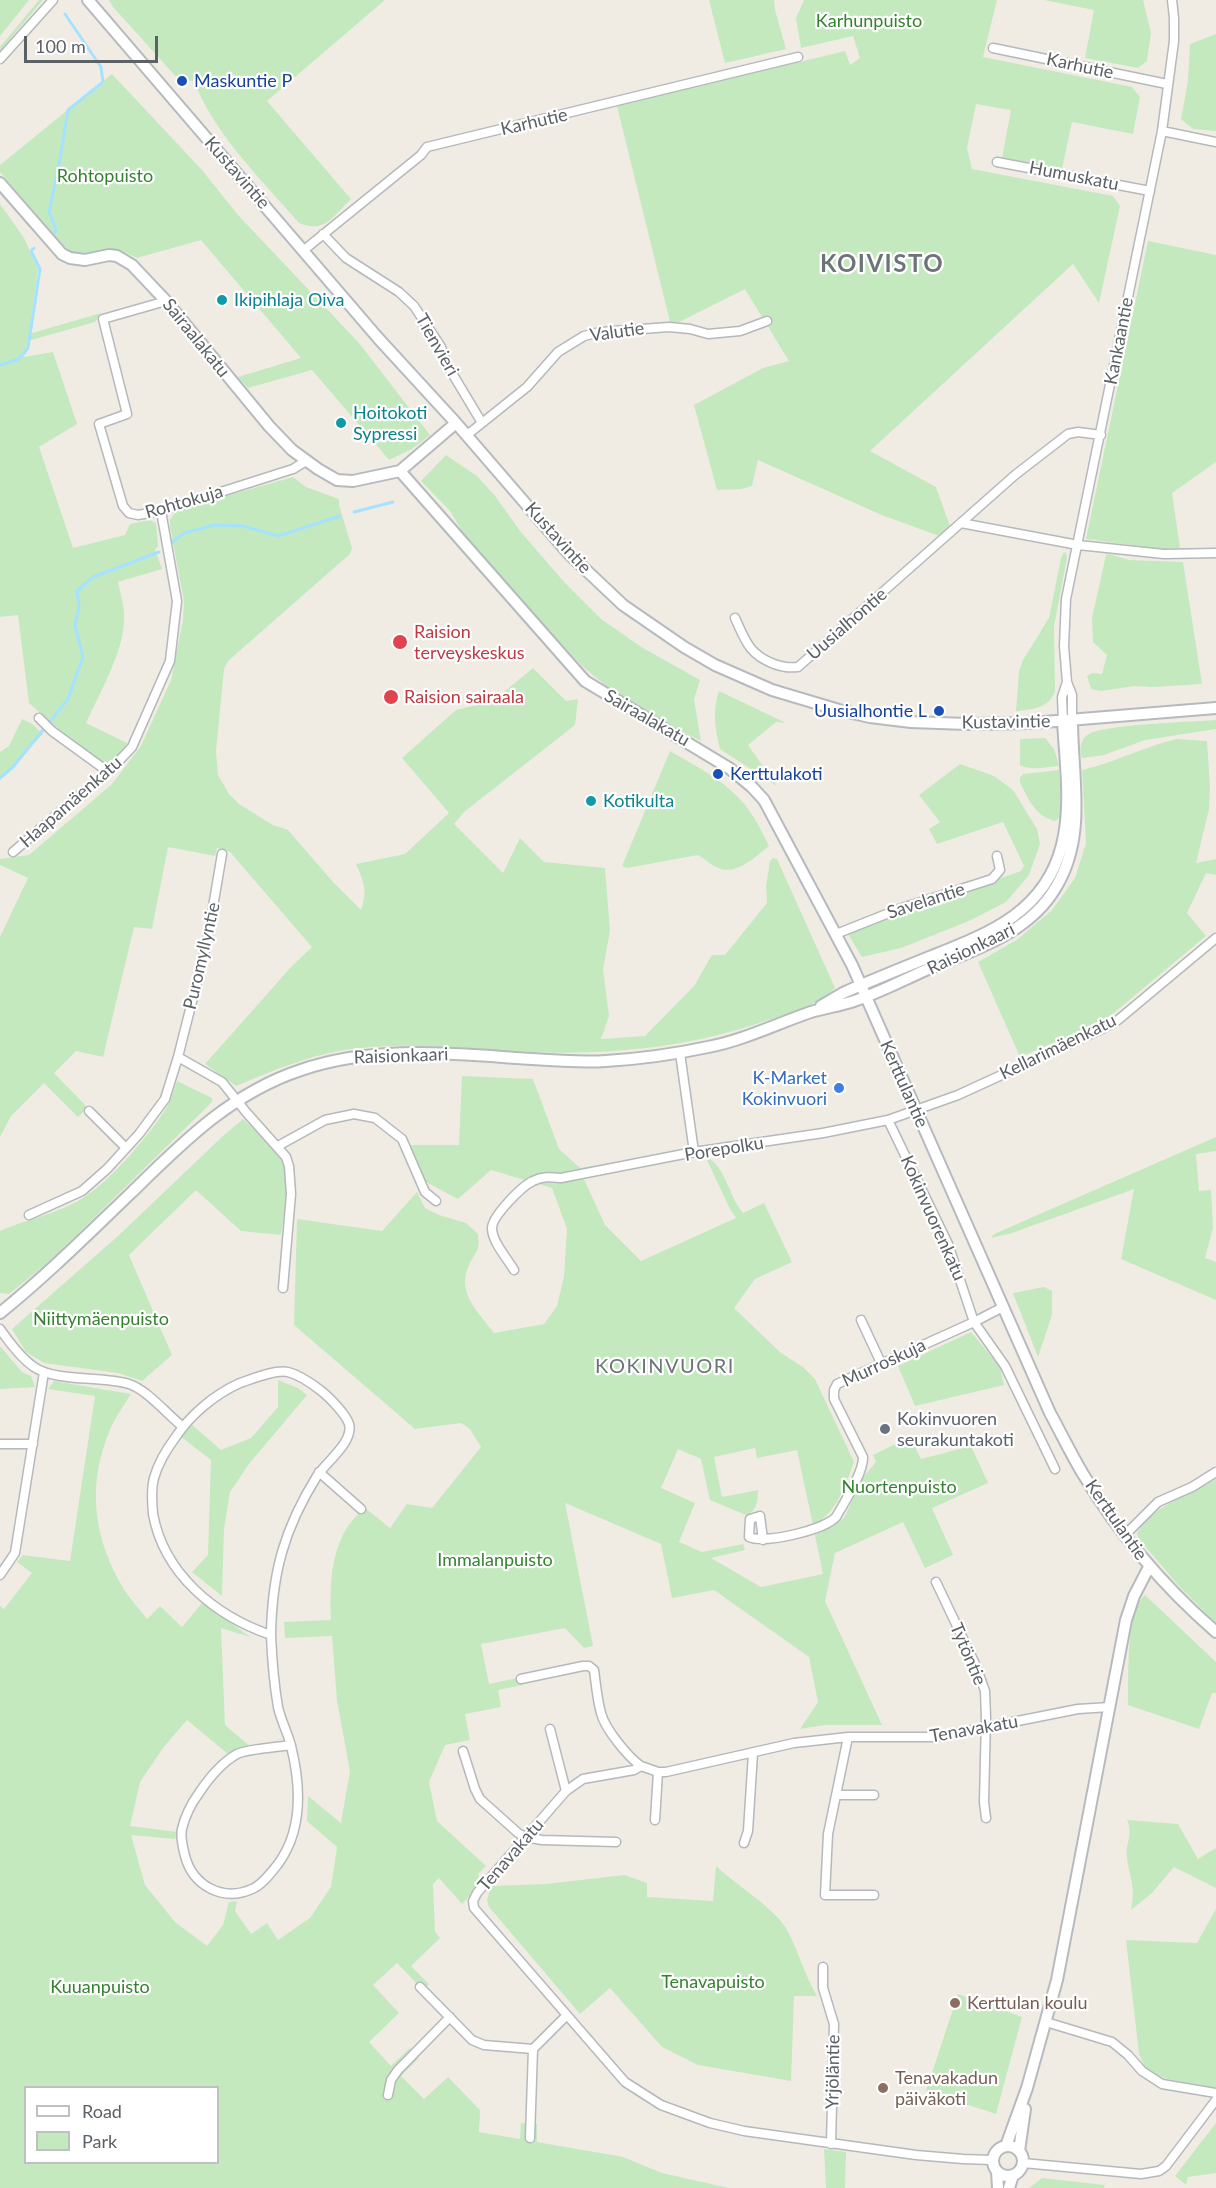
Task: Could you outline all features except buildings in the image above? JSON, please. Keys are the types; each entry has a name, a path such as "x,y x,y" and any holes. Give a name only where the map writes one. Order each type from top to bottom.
{"main road":[{"name":"Kustavintie","path":"88,0 378,338 456,423 569,554 623,605 652,627 715,665 772,690 805,701 870,717 956,724 1067,720 1216,708"},
{"name":"Sairaalakatu","path":"0,183 62,254 78,260 108,255 125,259 140,272 269,426 306,460 328,476 344,482 400,471 456,423"},
{"name":"Sairaalakatu","path":"400,471 585,681 708,754 752,787 774,816 836,934 860,986"},
{"name":"Raisionkaari","path":"813,1011 843,993 999,927 1016,916 1041,889 1056,863 1065,827 1067,720"},
{"name":"Raisionkaari","path":"0,1313 46,1274 203,1124 237,1100 276,1079 322,1063 365,1055 438,1054 596,1062 680,1053 732,1041 813,1011 866,997 1005,936 1034,914 1055,890 1066,868 1076,825 1067,720"},
{"name":"Kerttulantie","path":"860,986 1050,1413 1077,1463 1149,1568 1129,1608 1057,1980 1027,2088 1006,2146"},
{"path":"1149,1568 1186,1606 1216,1632"},
{"name":"Kerttulantie","path":"1019,2151 1027,2088"},
{"path":"997,2172 1004,2176 1013,2175 1020,2170 1023,2163 1019,2151 1012,2146 1006,2146 998,2150 992,2160 997,2172 998,2188"},
{"path":"1008,2188 1013,2175"}],"street":[{"path":"0,59 53,0"},
{"name":"Kankaantie","path":"1067,720 1062,697 1067,682 1064,623 1066,598 1162,131 1174,41 1172,0"},
{"name":"Karhutie","path":"993,48 1167,84"},
{"name":"Karhutie","path":"304,250 421,155 427,147 798,57"},
{"path":"1162,131 1216,142"},
{"name":"Humuskatu","path":"997,162 1150,191"},
{"name":"Tienvieri","path":"323,234 346,258 399,292 414,306 441,347 446,363 482,423"},
{"name":"Rohtokuja","path":"166,301 102,319 127,414 99,424 123,506 129,513 138,515 161,511 293,469 306,460"},
{"name":"Valutie","path":"466,435 527,387 558,352 584,336 600,332 669,327 708,334 740,330 767,321"},
{"name":"Uusialhontie","path":"735,618 751,650 760,658 787,668 798,667 1015,476 1068,434 1078,432 1101,435"},
{"name":"Haapamäenkatu","path":"13,852 132,747 170,661 177,601 161,511"},
{"path":"961,523 1078,546 1164,554 1216,553"},
{"path":"39,718 52,731 107,771"},
{"name":"Puromyllyntie","path":"29,1215 82,1191 126,1148 165,1100 207,942 222,854"},
{"name":"Savelantie","path":"836,934 899,909 992,879 1000,870 997,856"},
{"name":"Kellarimäenkatu","path":"915,1111 958,1095 1118,1020 1216,938"},
{"path":"680,1053 694,1152"},
{"path":"178,1057 222,1082 286,1157 291,1177 283,1288"},
{"path":"89,1111 126,1148"},
{"path":"888,1120 915,1111"},
{"path":"278,1146 325,1120 354,1114 375,1118 402,1139 425,1192 436,1201"},
{"name":"Porepolku","path":"514,1270 493,1237 491,1226 495,1217 531,1182 545,1177 561,1178 694,1152 823,1133 888,1120"},
{"name":"Kokinvuorenkatu","path":"888,1120 948,1244 974,1322 1005,1366 1055,1469"},
{"name":"Murroskuja","path":"763,1540 806,1531 831,1522 836,1517 864,1462 834,1400 834,1390 837,1384 1003,1307"},
{"path":"861,1320 881,1363"},
{"path":"0,1329 28,1362 44,1372 129,1384 145,1394 183,1427"},
{"path":"271,1635 257,1630 214,1605 186,1583 168,1559 156,1531 152,1504 153,1480 164,1453 183,1427 202,1407 229,1388 258,1376 287,1371 308,1381 324,1393 349,1424 349,1437 299,1504 287,1533 272,1597 271,1635 279,1709 291,1745 298,1780 297,1818 291,1839 279,1863 254,1888 232,1894 210,1890 192,1875 186,1861 181,1831 189,1808 216,1770 238,1753 291,1745"},
{"path":"0,1575 15,1553 44,1372"},
{"path":"0,1444 33,1444"},
{"path":"1125,1535 1158,1502 1192,1487 1216,1472"},
{"path":"320,1473 361,1509"},
{"name":"Tytöntie","path":"936,1582 982,1679 985,1691 984,1802 986,1818"},
{"path":"521,1679 583,1666 589,1666 594,1670 601,1714 605,1724 633,1761 658,1772 655,1820"},
{"name":"Tenavakatu","path":"658,1772 794,1743 848,1737 923,1738 985,1729 1078,1709 1110,1707"},
{"path":"550,1729 567,1791"},
{"path":"848,1737 828,1834 825,1895 874,1895"},
{"path":"463,1751 480,1799 525,1837 542,1840 616,1842"},
{"path":"744,1843 748,1831 753,1753"},
{"name":"Tenavakatu","path":"641,1766 634,1770 583,1779 567,1791 477,1893 473,1901 474,1908 625,2082 660,2105 710,2123 744,2131 951,2159 992,2160"},
{"path":"836,1795 874,1795"},
{"name":"Yrjöläntie","path":"823,1967 823,1988 834,2024 831,2144"},
{"path":"420,1987 472,2040 484,2045 533,2049"},
{"path":"530,2138 533,2049 567,2016"},
{"path":"388,2095 391,2080 398,2070 450,2018"},
{"path":"1046,2022 1112,2042 1142,2071 1162,2084 1216,2093"},
{"path":"1023,2163 1141,2175 1151,2173 1166,2166 1216,2100"}],"green space":[{"path":"0,0 29,0 0,36"},
{"path":"39,0 43,0 0,51 0,47"},
{"path":"109,0 385,0 267,101 351,199 322,225 308,226 299,223 226,138 203,101 194,81 179,80"},
{"name":"Karhunpuisto","path":"709,0 774,0 786,49 725,63"},
{"path":"804,0 997,0 983,57 1132,87 1140,97 1133,134 1072,122 1062,169 1002,158 1011,110 976,104 967,148 972,169 1113,196 1120,206 1099,303 1073,264 870,451 936,487 951,529 942,537 884,516 758,460 752,486 717,490 694,405 763,368 789,361 745,289 671,326 617,106 845,51 850,65 860,58 853,36 801,48 796,18"},
{"path":"1044,0 1143,0 1151,33 1147,61 1138,68 1085,58 1094,10"},
{"path":"1216,34 1216,131 1193,129 1181,119 1188,81 1190,44"},
{"name":"Rohtopuisto","path":"112,74 202,170 238,215 359,343 430,435 412,449 389,460 312,370 248,388 238,377 301,358 201,240 137,258 118,249 89,253 70,252 60,242 0,172 0,165"},
{"path":"0,204 24,238 38,269 29,334 101,313 95,322 28,341 24,357 53,352 77,424 39,447 73,548 125,535 130,524 150,520 156,523 158,546 155,550 162,569 118,582 124,610 121,641 117,656 86,723 127,743 108,766 62,732 29,703 18,615 0,617"},
{"path":"1148,241 1216,255 1216,462 1172,493 1180,548 1162,549 1086,539"},
{"path":"446,455 477,476 565,583 601,619 643,648 700,680 694,699 701,741 670,725 604,684 582,666 471,546 450,511 421,481"},
{"path":"293,477 306,487 339,499 352,548 350,554 228,661 224,669 216,751 218,775 229,794 239,804 273,825 288,830 333,882 361,910 364,887 356,864 405,854 449,813 402,758 456,710 493,701 533,668 566,701 578,699 575,725 464,812 454,824 503,873 520,838 544,862 605,868 610,931 603,969 609,1016 601,1039 645,1036 694,986 712,955 725,955 767,903 766,887 770,861 773,858 777,859 835,988 819,1000 791,1013 734,1031 676,1044 618,1051 559,1053 419,1046 375,1047 338,1051 308,1059 236,1086 205,1064 291,967 312,947 230,852 217,848 215,856 168,847 152,929 134,927 103,1057 76,1051 54,1073 88,1108 78,1117 44,1083 11,1116 0,1137 0,937 28,878 0,865 0,859 29,855 112,784 141,746 171,680 183,620 184,601 170,526 170,520 177,510"},
{"path":"1064,552 1067,558 1054,626 1055,692 1044,705 1016,711 1019,672 1023,660 1049,618"},
{"path":"1106,555 1129,560 1183,562 1202,684 1134,686 1101,691 1091,689 1087,676 1092,673 1102,674 1107,655 1093,642 1092,618"},
{"path":"719,691 786,723 776,722 748,745 777,786 720,749 715,720"},
{"path":"22,719 43,734 0,779 0,752 9,746"},
{"path":"1216,720 1216,729 1145,740 1104,755 1082,758 1081,755 1081,744 1084,739 1089,734 1098,731 1130,726"},
{"path":"1045,738 1054,749 1059,766 1034,768 1020,765 1020,739"},
{"path":"1177,739 1207,741 1209,809 1196,863 1216,859 1216,875 1206,873 1187,913 1206,936 1103,1022 1020,1057 978,962 1018,939 1052,910 1075,878 1086,843 1082,770"},
{"path":"670,751 710,775 737,796 752,814 769,846 746,864 725,870 698,855 627,868 622,866"},
{"path":"960,764 994,776 1013,790 1037,829 1040,844 1029,875 1006,902 969,921 901,948 862,957 848,934 852,930 1021,871 1024,866 1003,822 937,844 929,829 940,822 919,795"},
{"path":"1059,770 1062,816 1055,821 1037,811 1026,795 1020,778 1023,774"},
{"path":"462,1076 533,1079 559,1149 580,1168 675,1152 673,1161 583,1177 605,1225 641,1261 736,1218 705,1156 718,1167 743,1213 764,1203 792,1262 755,1279 734,1308 781,1353 803,1367 815,1379 854,1462 834,1506 813,1525 797,1450 757,1458 755,1448 714,1457 722,1497 758,1490 756,1505 753,1511 746,1515 710,1500 701,1459 678,1449 661,1488 695,1503 679,1542 702,1552 743,1544 745,1550 711,1558 761,1587 823,1574 815,1535 844,1518 863,1477 876,1462 873,1455 910,1437 921,1459 971,1446 988,1483 932,1508 953,1555 925,1568 903,1522 835,1553 825,1601 882,1725 825,1725 800,1729 818,1702 809,1657 714,1590 672,1598 661,1544 565,1503 593,1646 584,1648 565,1628 481,1644 489,1684 522,1677 523,1685 498,1690 501,1707 465,1714 470,1740 445,1745 429,1782 437,1821 486,1866 478,1874 482,1882 462,1904 439,1878 433,1884 435,1932 440,1938 411,1966 429,1984 423,1990 397,1963 373,1985 399,2013 369,2042 391,2066 410,2048 419,2058 401,2076 424,2099 448,2077 480,2110 479,2132 520,2139 521,2123 537,2124 537,2142 623,2157 662,2173 729,2188 0,2188 0,1606 4,1609 32,1573 17,1562 23,1555 70,1561 95,1396 48,1389 54,1381 131,1394 112,1425 103,1450 98,1470 96,1510 99,1529 112,1567 125,1590 147,1619 160,1606 182,1627 203,1602 250,1637 221,1628 225,1725 252,1748 228,1754 187,1720 163,1748 140,1782 130,1826 177,1832 175,1839 131,1835 145,1885 175,1922 207,1946 223,1925 229,1902 237,1901 235,1911 251,1934 267,1923 278,1940 310,1918 331,1887 337,1847 307,1821 308,1796 341,1823 350,1771 337,1701 332,1636 285,1638 284,1622 331,1620 331,1588 335,1557 344,1533 364,1507 390,1528 407,1504 432,1508 481,1447 470,1429 461,1423 415,1429 294,1325 297,1219 382,1231 417,1192 425,1208 466,1223 478,1234 478,1248 469,1265 465,1285 471,1302 494,1333 544,1324 557,1306 564,1276 567,1229 552,1188 491,1170 458,1199 426,1182 406,1145 459,1145"},
{"path":"177,1081 212,1098 212,1102 52,1259 9,1294 0,1293 0,1231 66,1207 97,1188 130,1155 160,1118 169,1104"},
{"name":"Niittymäenpuisto","path":"243,1119 269,1143 282,1161 285,1171 286,1203 281,1235 241,1231 196,1190 129,1255 172,1355 142,1381 118,1373 44,1363 26,1352 12,1329 118,1236"},
{"path":"1216,1137 1216,1151 1196,1154 1199,1191 1211,1190 1213,1228 1205,1258 1216,1262 1216,1300 1121,1259 1134,1189 1012,1233 991,1238 994,1234"},
{"path":"1044,1287 1052,1291 1052,1315 1038,1357 1013,1293"},
{"path":"971,1332 1000,1367 1004,1385 915,1406 898,1366"},
{"path":"0,1346 22,1372 31,1376 35,1387 0,1389"},
{"path":"278,1380 298,1388 307,1395 249,1464 230,1492 224,1529 222,1596 192,1572 208,1555 211,1460 180,1436 190,1423 221,1450 251,1438 278,1407"},
{"path":"1216,1479 1216,1623 1179,1586 1138,1538 1137,1533 1153,1514 1163,1507"},
{"path":"1145,1595 1216,1662 1216,1693 1212,1693 1199,1729 1128,1705 1131,1630 1134,1616"},
{"path":"1127,1820 1178,1824 1198,1859 1216,1848 1216,1888 1174,1867 1152,1893 1131,1910 1133,1889 1127,1858 1130,1830"},
{"name":"Tenavapuisto","path":"716,1866 764,1904 780,1920 790,1936 817,1996 794,1996 791,2081 698,2065 662,2047 610,1988 580,2014 489,1907 487,1900 491,1886 546,1884 624,1875 647,1883 647,1897 713,1901"},
{"path":"1216,1909 1216,2088 1167,2079 1146,2070 1139,2054 1126,1940 1197,1943"},
{"path":"958,1994 1022,2017 996,2114 926,2091"},
{"path":"1216,2123 1216,2173 1188,2177 1186,2185 1175,2176"},
{"path":"824,2149 846,2152 845,2188 826,2188"},
{"path":"1042,2178 1105,2185 1104,2188 1029,2188"}],"waterway":[{"path":"55,233 56,229 49,212 68,110 103,82 101,67 65,14"},
{"path":"0,365 19,359 28,348 40,269 31,251 34,248"},
{"path":"354,512 393,502"},
{"path":"171,543 184,533 215,525 243,526 278,536 340,516"},
{"path":"0,778 13,767 68,699 83,657 75,626 79,607 77,591 93,577 159,552"}],"place":[{"name":"Maskuntie P","path":"182,81"},
{"name":"Ikipihlaja Oiva","path":"222,300"},
{"name":"Hoitokoti Sypressi","path":"341,423"},
{"name":"Raision terveyskeskus","path":"400,642"},
{"name":"Raision sairaala","path":"391,697"},
{"name":"Uusialhontie L","path":"939,711"},
{"name":"Kerttulakoti","path":"718,774"},
{"name":"Kotikulta","path":"591,801"},
{"name":"K-Market Kokinvuori","path":"839,1088"},
{"name":"Kokinvuoren seurakuntakoti","path":"885,1429"},
{"name":"Kerttulan koulu","path":"955,2003"},
{"name":"Tenavakadun päiväkoti","path":"883,2088"}],"district":[{"name":"KOIVISTO","path":"882,264"},
{"name":"KOKINVUORI","path":"665,1367"}],"park label":[{"name":"Nuortenpuisto","path":"899,1487"},
{"name":"Immalanpuisto","path":"495,1560"},
{"name":"Kuuanpuisto","path":"100,1987"}]}
